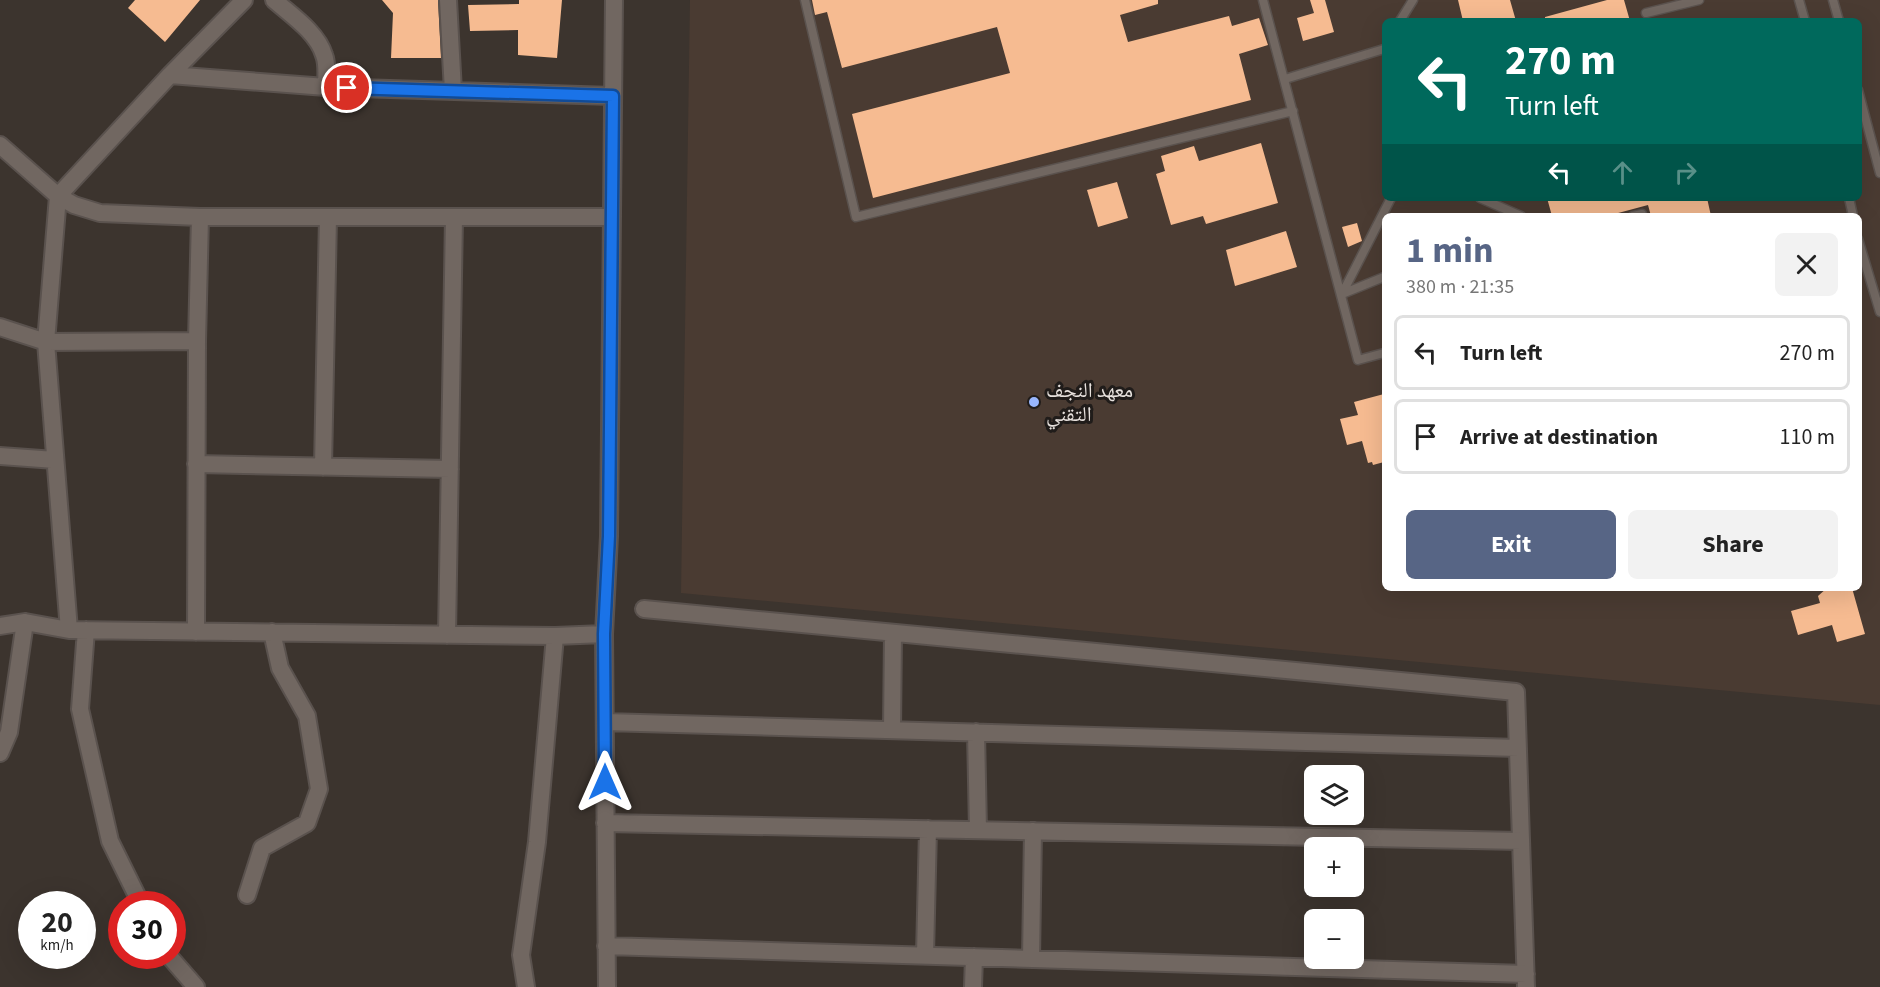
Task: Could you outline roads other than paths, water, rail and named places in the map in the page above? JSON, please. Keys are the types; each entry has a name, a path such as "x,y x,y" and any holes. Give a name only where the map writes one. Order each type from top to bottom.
{"street":[{"path":"134,891 110,842 80,709 78,630 55,459 46,342 58,196 170,75 244,0"},
{"path":"274,0 310,32 321,48 326,65 326,87"},
{"path":"448,0 453,91"},
{"path":"607,987 604,634 609,536 614,0"},
{"path":"170,75 326,87 613,96"},
{"path":"0,146 58,196 74,206 100,213 200,217 612,217"},
{"path":"196,632 197,341 200,217"},
{"path":"323,467 328,217"},
{"path":"447,635 454,217"},
{"path":"0,327 46,342 197,341"},
{"path":"0,456 55,459"},
{"path":"196,464 450,470"},
{"path":"606,946 925,955 1526,980 1516,692 644,609"},
{"path":"0,627 25,622 78,630 555,636 604,634"},
{"path":"0,753 9,732 25,622"},
{"path":"247,895 262,848 307,823 319,789 307,716 280,668 272,632"},
{"path":"892,730 893,633"},
{"path":"526,987 521,956 537,842 555,636"},
{"path":"604,722 1518,748"},
{"path":"976,732 978,830"},
{"path":"605,823 1521,841"},
{"path":"925,955 928,829"},
{"path":"1031,959 1033,831"},
{"path":"973,987 974,957"},
{"path":"180,969 196,987"}],"lane":[{"path":"805,0 856,217 1293,111"},
{"path":"1263,0 1358,360 1382,354"},
{"path":"1402,18 1413,0"},
{"path":"1646,13 1699,0"},
{"path":"1799,0 1804,18"},
{"path":"1833,0 1838,18"},
{"path":"1285,79 1382,49"},
{"path":"1862,105 1880,173"},
{"path":"1487,201 1514,213"},
{"path":"1342,294 1382,216"},
{"path":"1862,252 1880,312"},
{"path":"1342,294 1382,278"},
{"path":"1342,294 1382,284"}],"place":[{"name":"معهد النجف التقني","path":"1034,402"}]}
